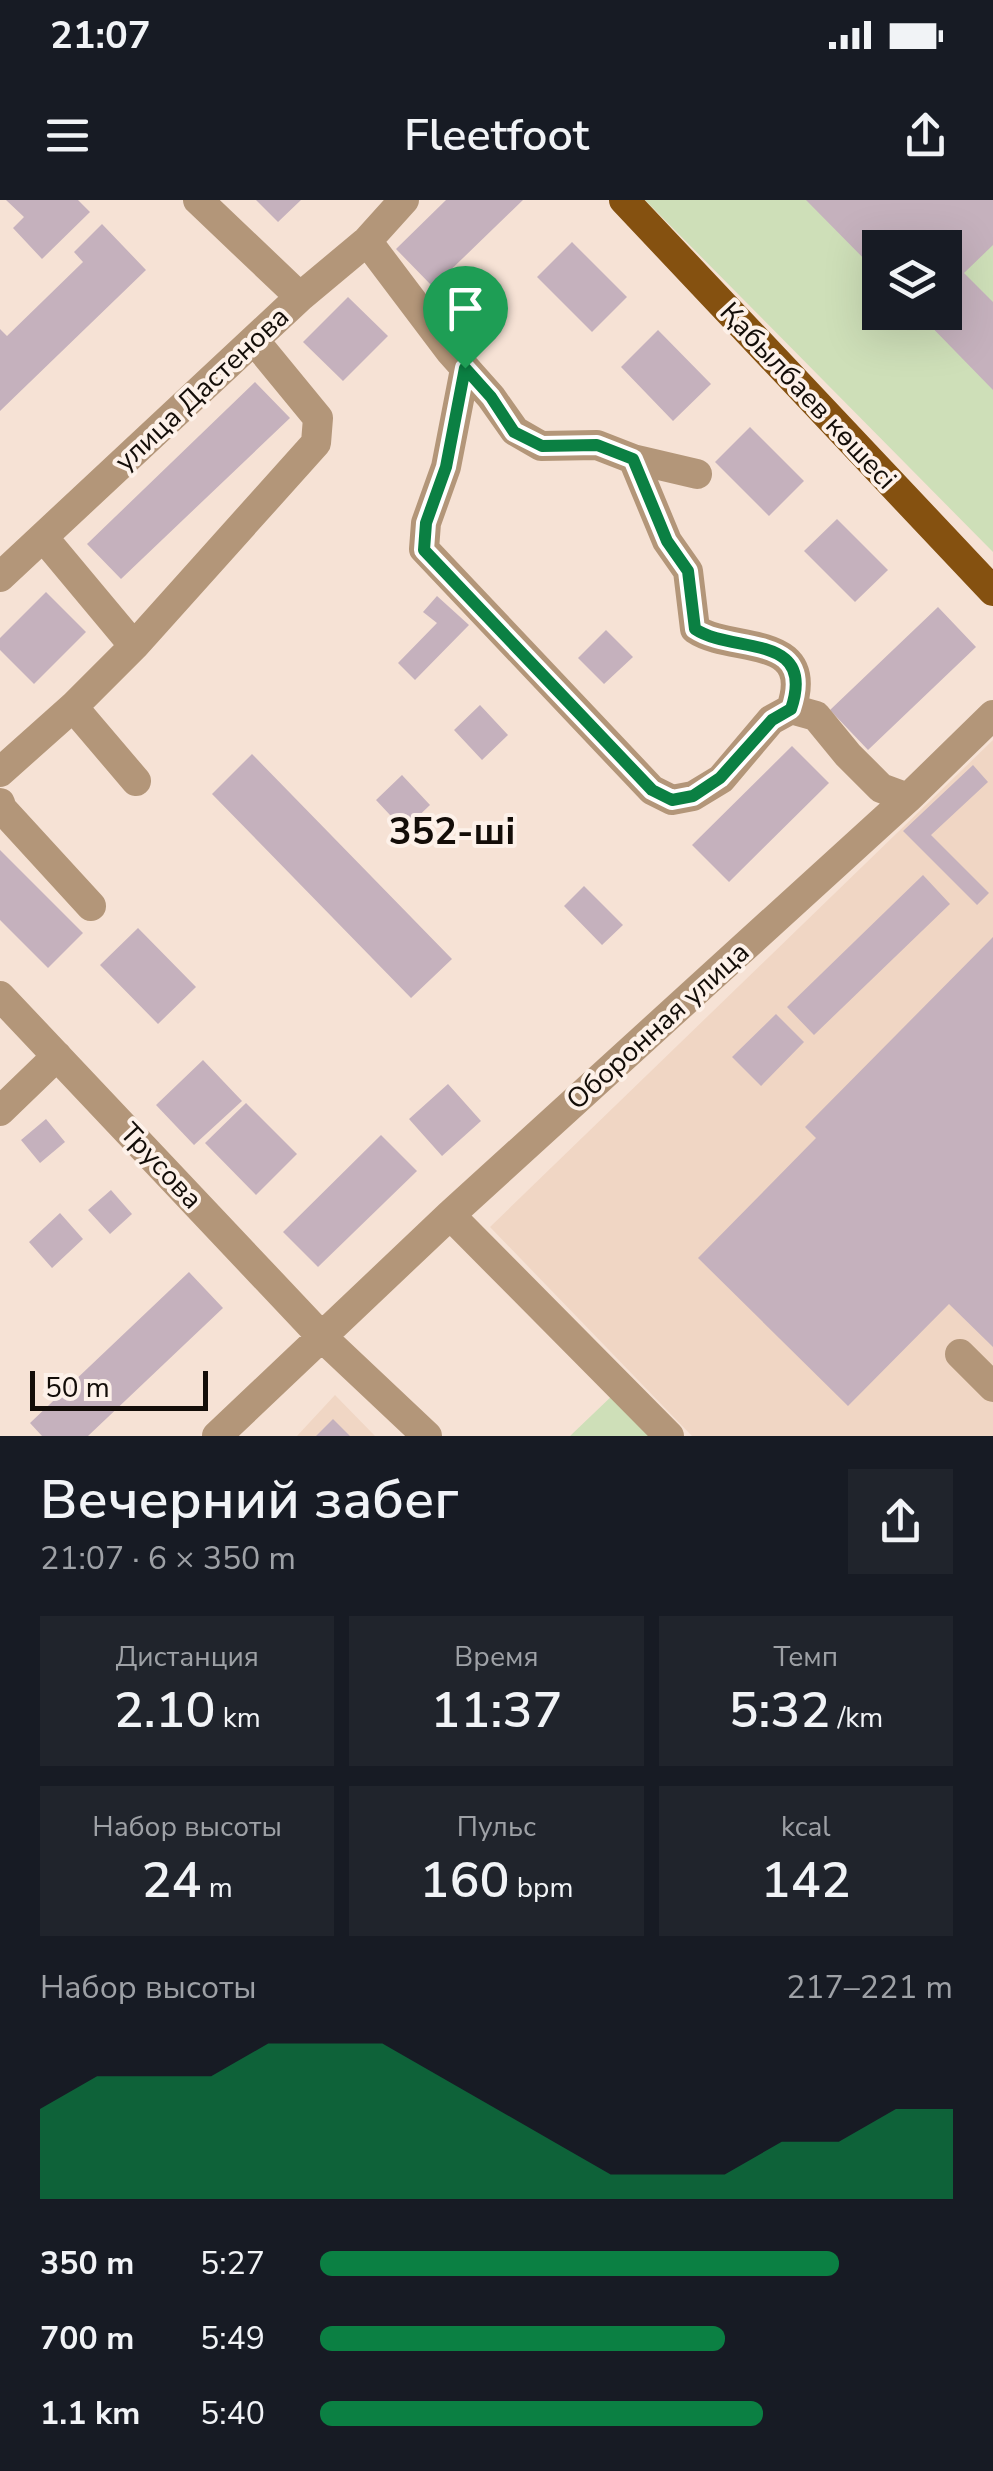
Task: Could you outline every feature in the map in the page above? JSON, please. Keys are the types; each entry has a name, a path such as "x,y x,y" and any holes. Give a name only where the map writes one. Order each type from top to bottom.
{"main road":[{"name":"Қабылбаев көшесі","path":"624,200 993,591"}],"street":[{"path":"198,200 300,298"},
{"name":"улица Дастенова","path":"0,578 254,340 367,241 404,200"},
{"path":"367,241 491,397 514,432 542,446 597,445 633,459 698,474"},
{"path":"0,772 73,708 134,646 316,443 318,418 254,340"},
{"path":"465,368 446,467 426,523 424,550 652,790 672,800 693,796 720,778 772,720 791,709 797,692 794,669 775,652 747,642 706,636 695,629 688,571 667,541 633,459"},
{"path":"44,537 134,646"},
{"path":"73,708 136,781"},
{"path":"791,709 816,716 848,756 881,788 908,798"},
{"name":"Оборонная улица","path":"217,1436 450,1215 908,798 988,734"},
{"path":"0,802 2,809 91,906"},
{"name":"Трусова","path":"0,996 322,1336 428,1436"},
{"path":"0,1111 57,1056"},
{"path":"450,1215 669,1436"},
{"path":"960,1354 993,1387"}],"shaded area":[{"path":"993,740 993,1436 692,1436 490,1227"},
{"path":"335,1395 375,1436 297,1436"}],"green space":[{"path":"645,200 993,200 993,552"},
{"path":"616,1392 659,1436 570,1436"}],"building":[{"path":"6,200 78,200 90,212 42,259 13,228 24,217"},
{"path":"256,200 301,200 278,222"},
{"path":"446,200 523,200 433,287 396,249"},
{"path":"806,200 993,200 993,245 964,273 993,302 993,390 935,330 962,330 962,230 862,230 862,257"},
{"path":"102,224 146,270 0,411 0,329 7,336 83,262 74,252"},
{"path":"572,242 627,297 592,332 537,277"},
{"path":"348,297 388,336 343,381 303,342"},
{"path":"658,330 711,384 673,421 621,367"},
{"path":"255,382 290,418 121,579 87,544"},
{"path":"750,427 804,481 769,516 715,462"},
{"path":"837,519 888,570 855,602 804,551"},
{"path":"46,592 86,632 34,684 0,650 0,638"},
{"path":"437,596 469,625 415,680 398,663 437,623 423,612"},
{"path":"938,607 976,647 868,750 830,710"},
{"path":"606,630 633,657 604,684 578,658"},
{"path":"480,705 508,735 482,760 454,730"},
{"path":"792,746 829,783 729,882 692,845"},
{"path":"252,754 452,959 411,998 212,794"},
{"path":"973,765 988,782 931,835 989,893 977,905 903,831"},
{"path":"402,775 430,805 404,830 376,800"},
{"path":"0,850 83,933 48,968 0,920"},
{"path":"923,875 950,904 814,1035 787,1007"},
{"path":"584,886 623,925 602,945 564,906"},
{"path":"138,928 196,987 158,1024 100,965"},
{"path":"993,937 993,1347 949,1304 848,1406 698,1258 816,1138 805,1127"},
{"path":"776,1014 804,1042 761,1086 732,1057"},
{"path":"203,1060 242,1101 194,1145 156,1105"},
{"path":"448,1084 481,1121 442,1156 409,1119"},
{"path":"246,1103 297,1154 256,1195 205,1143"},
{"path":"46,1119 65,1142 40,1163 21,1140"},
{"path":"381,1135 417,1171 318,1267 283,1232"},
{"path":"111,1190 132,1214 110,1234 88,1210"},
{"path":"60,1213 83,1239 52,1268 29,1242"},
{"path":"189,1272 223,1308 88,1436 42,1436 30,1423"},
{"path":"333,1419 350,1436 316,1436"}],"district":[{"name":"352-ші","path":"452,831"}],"route":[{"path":"465,368 491,397 514,432 542,446 597,445 633,459 667,541 688,571 695,629 706,636 747,642 775,652 794,669 797,692 791,709 772,720 720,778 693,796 672,800 652,790 424,550 426,523 446,467 465,368"}]}
